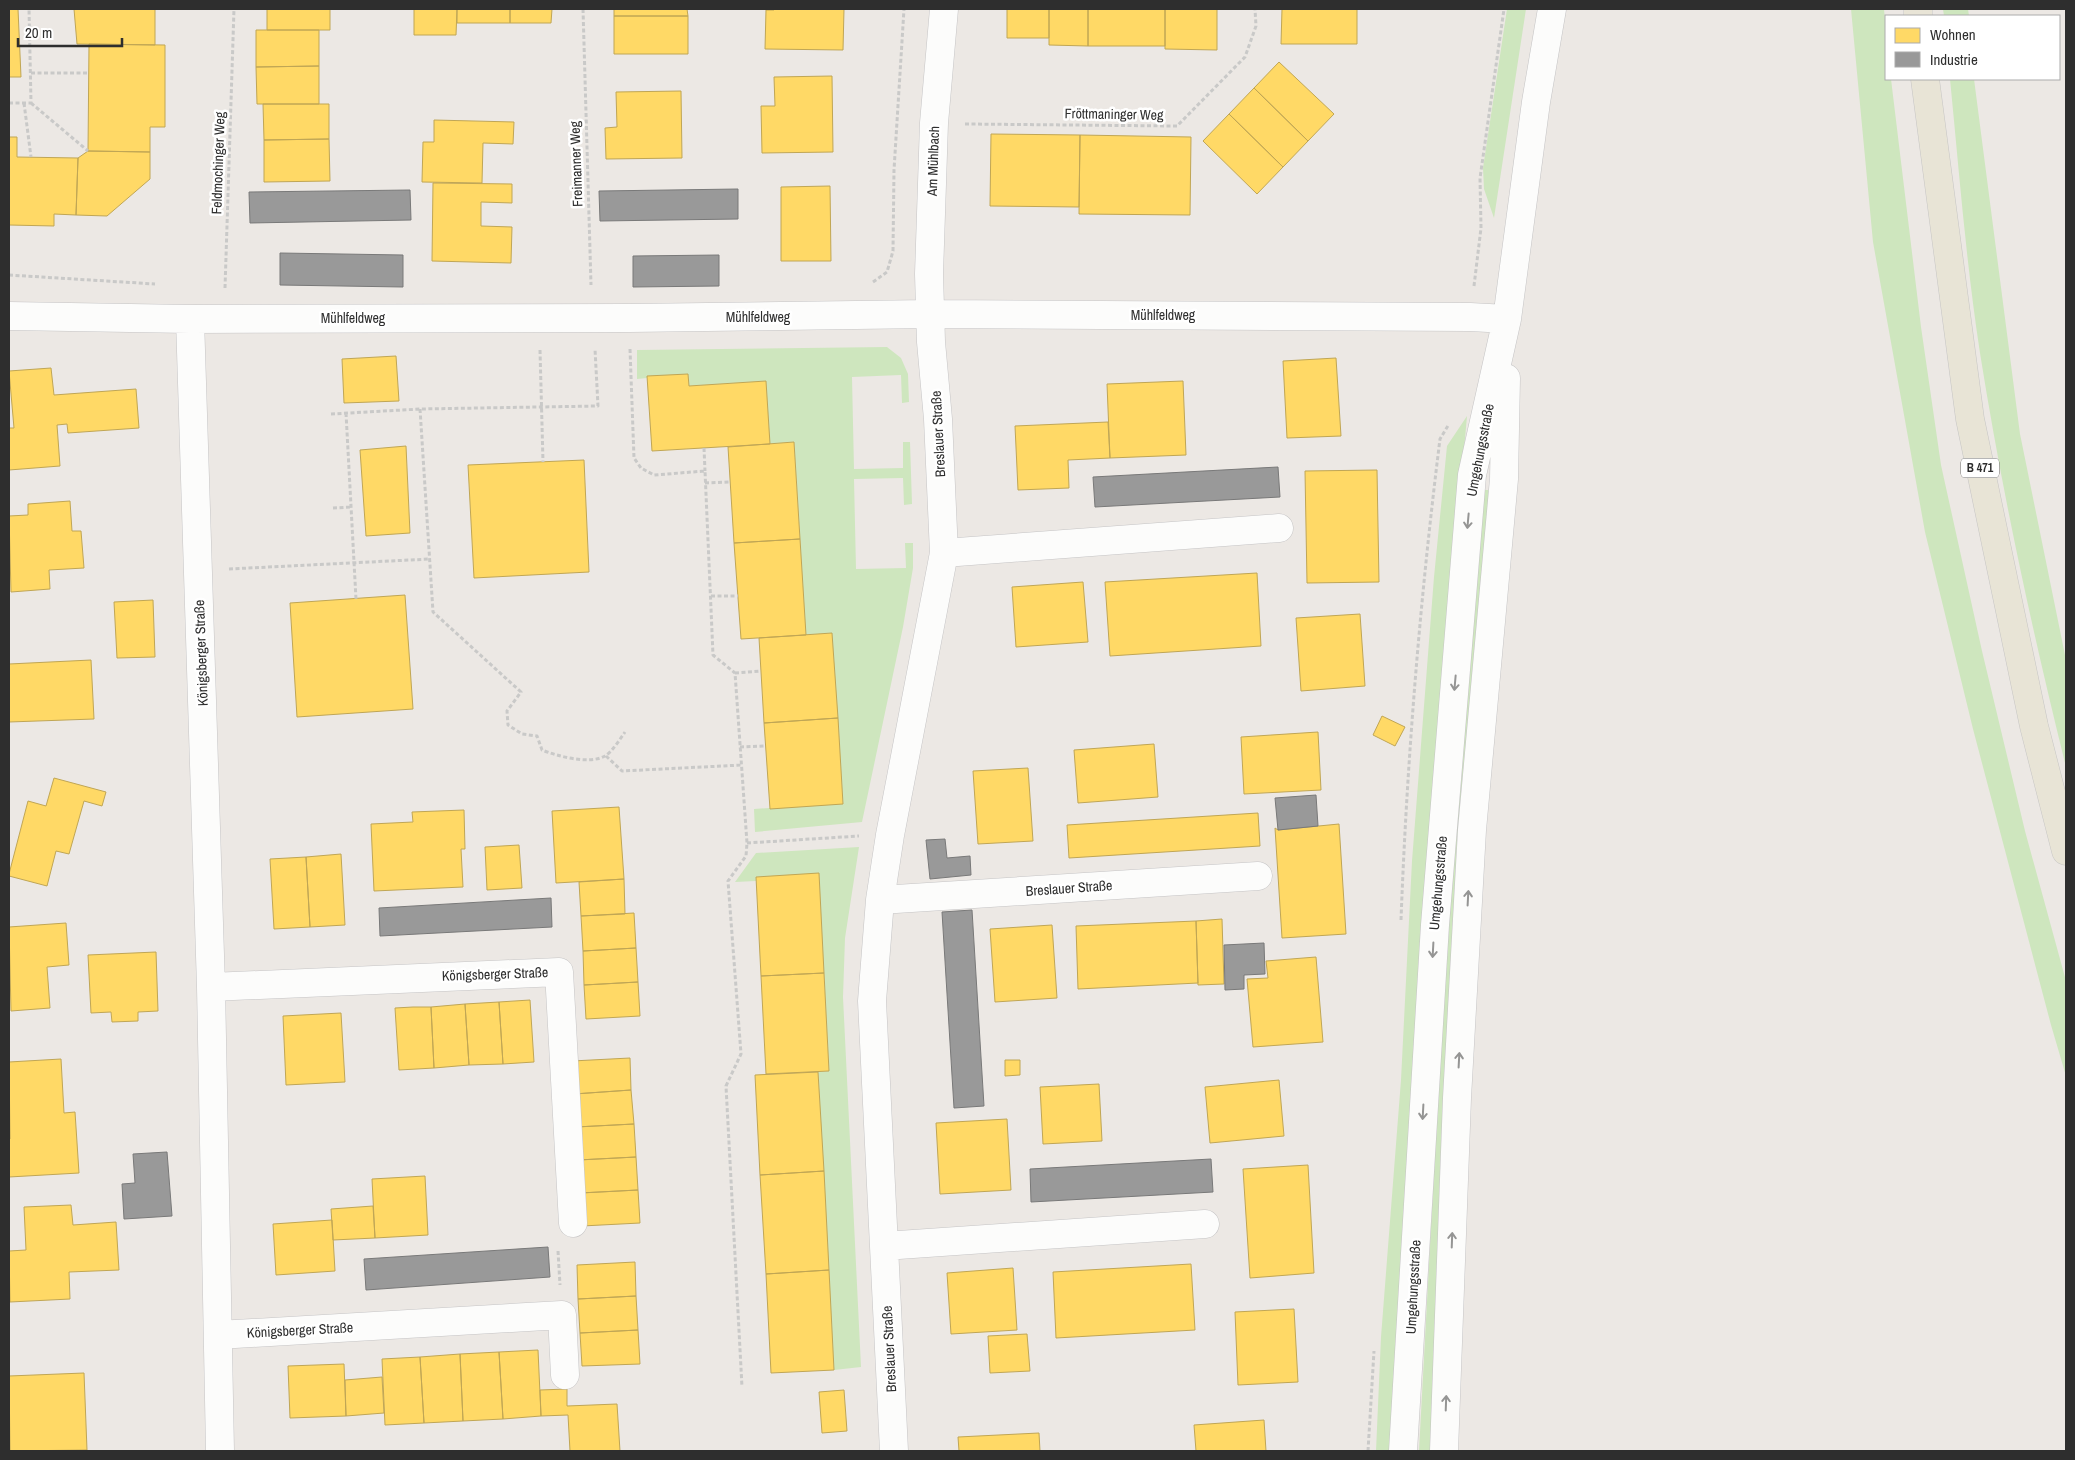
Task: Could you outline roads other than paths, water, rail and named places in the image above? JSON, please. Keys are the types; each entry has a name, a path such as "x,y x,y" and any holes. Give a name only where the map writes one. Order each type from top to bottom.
{"main road":[{"name":"B 471","path":"1925,80 1970,420 2034,726 2066,851"}],"street":[{"name":"Am Mühlbach","path":"930,314 929,274 934,123 944,9"},
{"name":"Umgehungsstraße","path":"1403,1451 1435,925 1472,475 1507,319 1536,102 1552,9"},
{"name":"Mühlfeldweg","path":"9,316 190,319 630,318 930,314 1470,317 1507,319"},
{"name":"Breslauer Straße","path":"894,1451 872,1001 880,900 890,836 944,553 938,419 930,314"},
{"name":"Königsberger Straße","path":"190,319 211,987 220,1451"},
{"name":"Umgehungsstraße","path":"1444,1451 1464,959 1472,830 1504,479 1507,319"},
{"path":"944,553 1279,528"},
{"name":"Breslauer Straße","path":"880,900 1258,876"},
{"name":"Königsberger Straße","path":"211,987 558,972 573,1223"},
{"path":"884,1246 1205,1224"},
{"name":"Königsberger Straße","path":"218,1335 562,1315 565,1375"}]}
